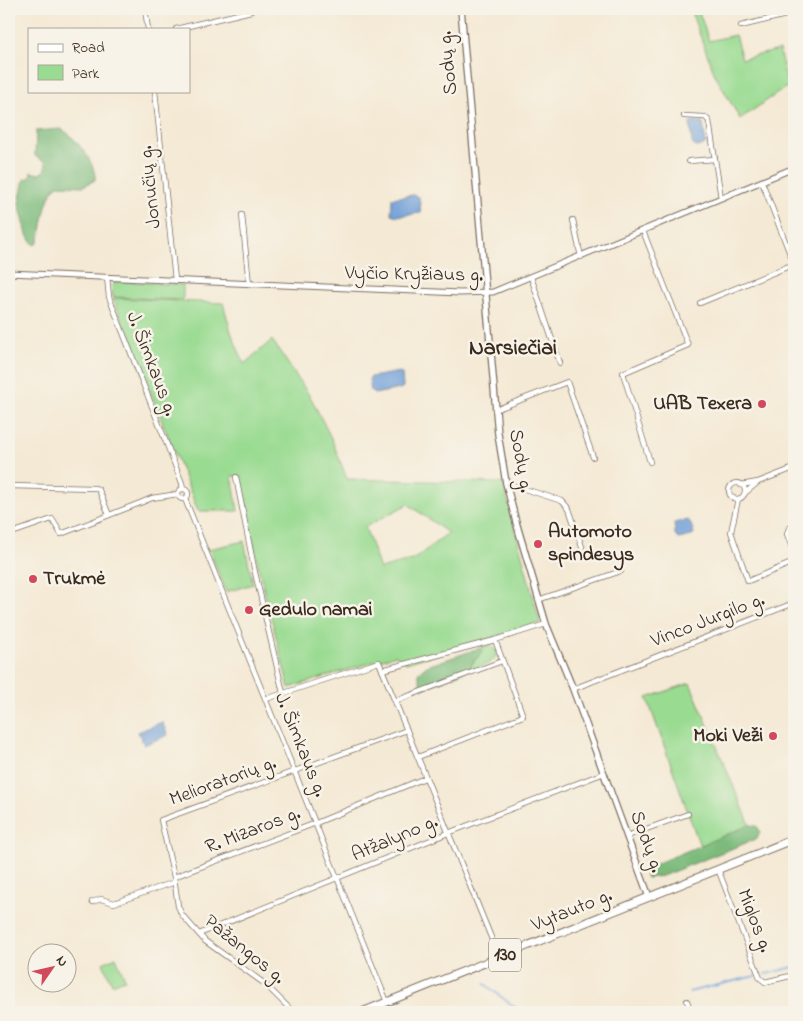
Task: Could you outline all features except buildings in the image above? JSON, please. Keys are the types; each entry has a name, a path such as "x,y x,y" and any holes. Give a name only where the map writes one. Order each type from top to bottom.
{"main road":[{"name":"Sodų g.","path":"460,9 499,444 506,483 546,624 573,689 649,897"},
{"name":"Vytauto g.","path":"362,1012 794,839"}],"street":[{"path":"145,9 148,28"},
{"path":"180,28 251,11"},
{"path":"741,26 794,13"},
{"name":"Jonučių g.","path":"155,92 175,280"},
{"path":"684,116 705,117 709,120 721,198"},
{"path":"689,161 715,159"},
{"name":"Vyčio Kryžiaus g.","path":"9,273 460,293 486,292 502,289 531,278 794,168"},
{"path":"700,303 794,264 762,182"},
{"path":"242,215 249,284"},
{"path":"573,220 581,257"},
{"path":"643,231 688,345 623,373 650,462"},
{"path":"787,246 794,243"},
{"name":"J. Šimkaus g.","path":"107,277 107,286 112,306 182,483 182,489 188,492 185,499 387,1002"},
{"path":"531,278 560,363"},
{"path":"496,410 567,382 593,457"},
{"path":"738,499 731,496 730,489 734,484 742,485 758,482 794,468"},
{"path":"236,477 254,568 283,693"},
{"path":"758,482 738,499 731,532 748,581 794,562"},
{"path":"506,483 562,501 569,509 582,547"},
{"path":"742,485 745,493"},
{"path":"9,486 95,488 99,490 109,515"},
{"path":"178,494 179,490 182,489"},
{"path":"9,534 52,519 61,534 152,498 178,494"},
{"path":"178,494 180,498 185,499"},
{"path":"794,526 789,528 787,534 794,553"},
{"path":"538,600 621,571"},
{"name":"Vinco Jurgilo g.","path":"573,689 794,603"},
{"path":"382,670 495,640 546,624"},
{"path":"418,757 523,716 495,640"},
{"path":"395,701 502,660"},
{"path":"266,699 379,662 498,957"},
{"name":"Melioratorių g.","path":"161,820 407,730"},
{"name":"Atžalyno g.","path":"199,934 448,833 604,773"},
{"name":"R. Mizaros g.","path":"92,902 101,899 114,903 425,778"},
{"path":"627,836 688,814"},
{"name":"Pažangos g.","path":"161,820 175,880 178,906 182,915 199,934 224,956 265,984 293,1012"},
{"name":"Miglos g.","path":"718,870 760,978 765,982 794,975"},
{"path":"687,1001 691,1012"}],"green space":[{"path":"690,9 698,9 709,41 735,35 742,59 779,50 788,86 740,119 715,75"},
{"path":"61,129 72,137 89,158 95,173 95,180 84,186 57,185 46,205 38,243 34,245 27,235 19,203 24,179 30,178 31,172 39,174 46,167 45,161 35,156 36,131"},
{"path":"116,281 183,285 183,300 113,297 112,286"},
{"path":"113,298 223,303 231,332 244,364 272,340 311,398 332,440 347,479 503,483 540,623 406,663 396,655 289,688 259,570 240,476 232,476 238,511 198,511","holes":["408,504 448,533 413,560 380,569 365,527"]},
{"path":"244,541 253,584 226,592 209,549"},
{"path":"490,645 497,651 494,659 487,664 468,670 482,650 480,648"},
{"path":"480,648 482,650 480,656 474,660 468,670 422,689 418,673 427,666"},
{"path":"690,683 750,825 700,846 647,698"},
{"path":"750,825 757,826 760,833 756,839 662,876 647,878 643,869"},
{"path":"116,957 125,979 112,984 103,963"}],"water":[{"path":"694,121 703,124 706,144 698,147 692,143 690,123"},
{"path":"413,195 419,197 421,213 397,216 391,214 392,198"},
{"path":"400,372 402,374 403,387 400,389 374,394 371,391 369,379 371,377"},
{"path":"688,520 694,533 692,536 678,539 675,534 674,523"},
{"path":"162,722 168,735 144,745 138,732"}],"waterway":[{"path":"766,974 794,967"},
{"path":"689,992 755,976"},
{"path":"485,984 514,1007 524,1012"}],"place":[{"name":"UAB Texera","path":"762,404"},
{"name":"Automoto spindesys","path":"538,544"},
{"name":"Trukmė","path":"33,579"},
{"name":"Gedulo namai","path":"249,610"},
{"name":"Moki Veži","path":"773,736"}],"district":[{"name":"Narsiečiai","path":"513,349"}]}
